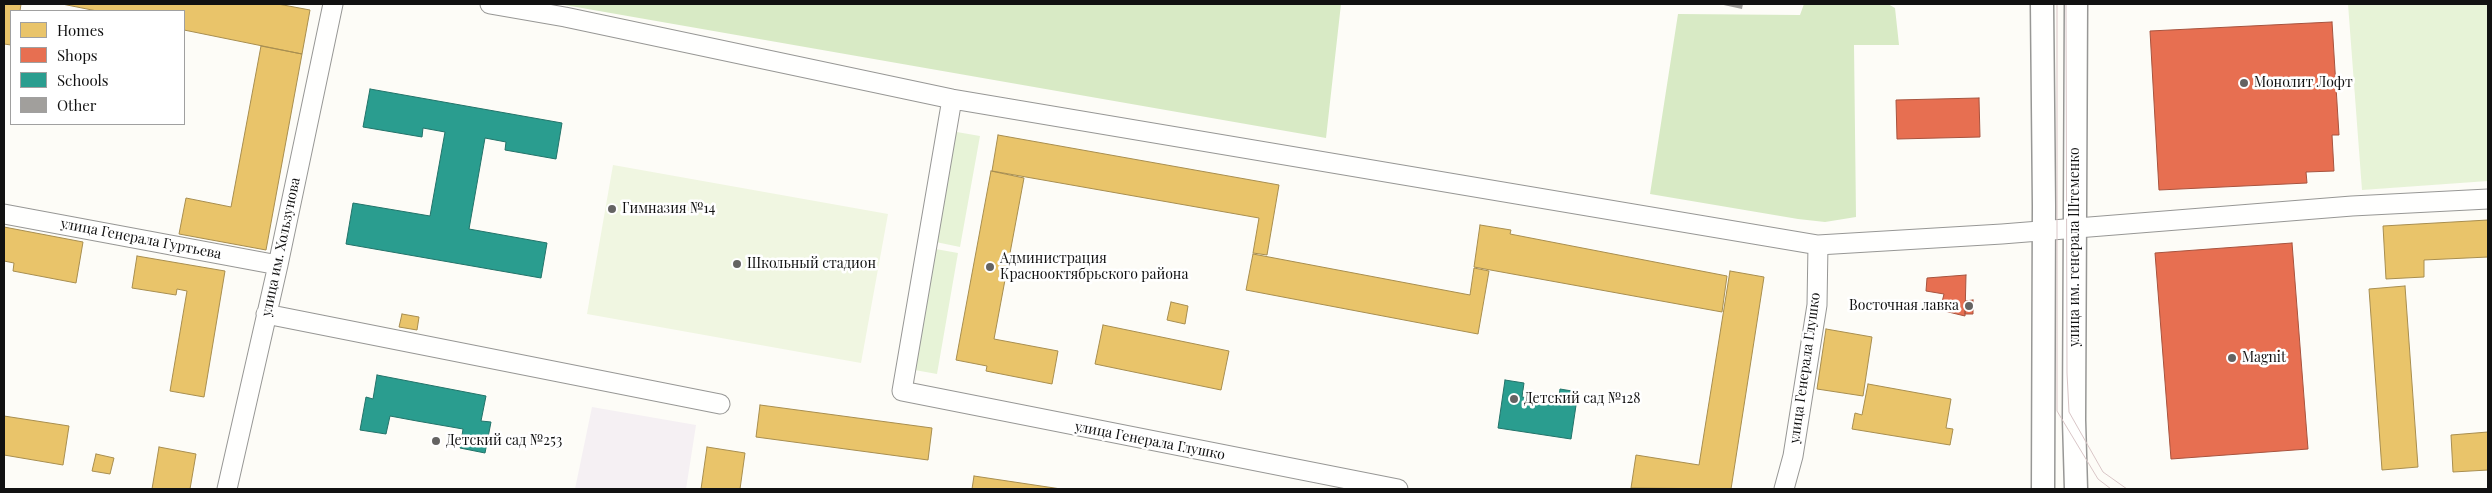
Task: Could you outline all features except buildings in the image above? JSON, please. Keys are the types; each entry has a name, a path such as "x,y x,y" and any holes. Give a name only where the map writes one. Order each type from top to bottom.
{"street":[{"name":"улица им. Хользунова","path":"227,489 278,265 333,4"},
{"path":"490,4 566,17 952,99 1818,244 2074,228 2352,206 2488,199"},
{"path":"2042,4 2044,230 2042,489"},
{"name":"улица им. генерала Штеменко","path":"2076,4 2074,228 2076,489"},
{"name":"улица Генерала Глушко","path":"952,99 902,391 1398,489"},
{"name":"улица Генерала Гуртьева","path":"4,214 278,265"},
{"name":"улица Генерала Глушко","path":"1784,489 1792,456 1817,305 1818,244"},
{"path":"266,314 720,404"}],"shaded area":[{"path":"592,407 696,425 686,489 575,489"}],"green space":[{"path":"559,4 1341,4 1326,138"},
{"path":"1804,4 1888,4 1895,8 1899,45 1854,45 1856,217 1825,222 1798,219 1650,194 1678,14 1800,15"},
{"path":"2348,4 2488,4 2488,181 2362,190"},
{"path":"951,131 980,136 960,247 931,241"},
{"name":"Школьный стадион","path":"613,165 888,214 861,363 587,314"},
{"path":"930,248 958,253 937,374 909,369"}],"tram line":[{"path":"2057,4 2057,411 2098,479 2111,489"},
{"path":"2066,4 2067,373 2069,412 2103,472 2127,489"}],"place":[{"name":"Монолит Лофт","path":"2244,83"},
{"name":"Гимназия №14","path":"612,209"},
{"name":"Школьный стадион","path":"737,264"},
{"name":"Администрация Краснооктябрьского района","path":"990,267"},
{"name":"Восточная лавка","path":"1969,306"},
{"name":"Magnit","path":"2232,358"},
{"name":"Детский сад №128","path":"1514,399"},
{"name":"Детский сад №253","path":"436,441"}]}
